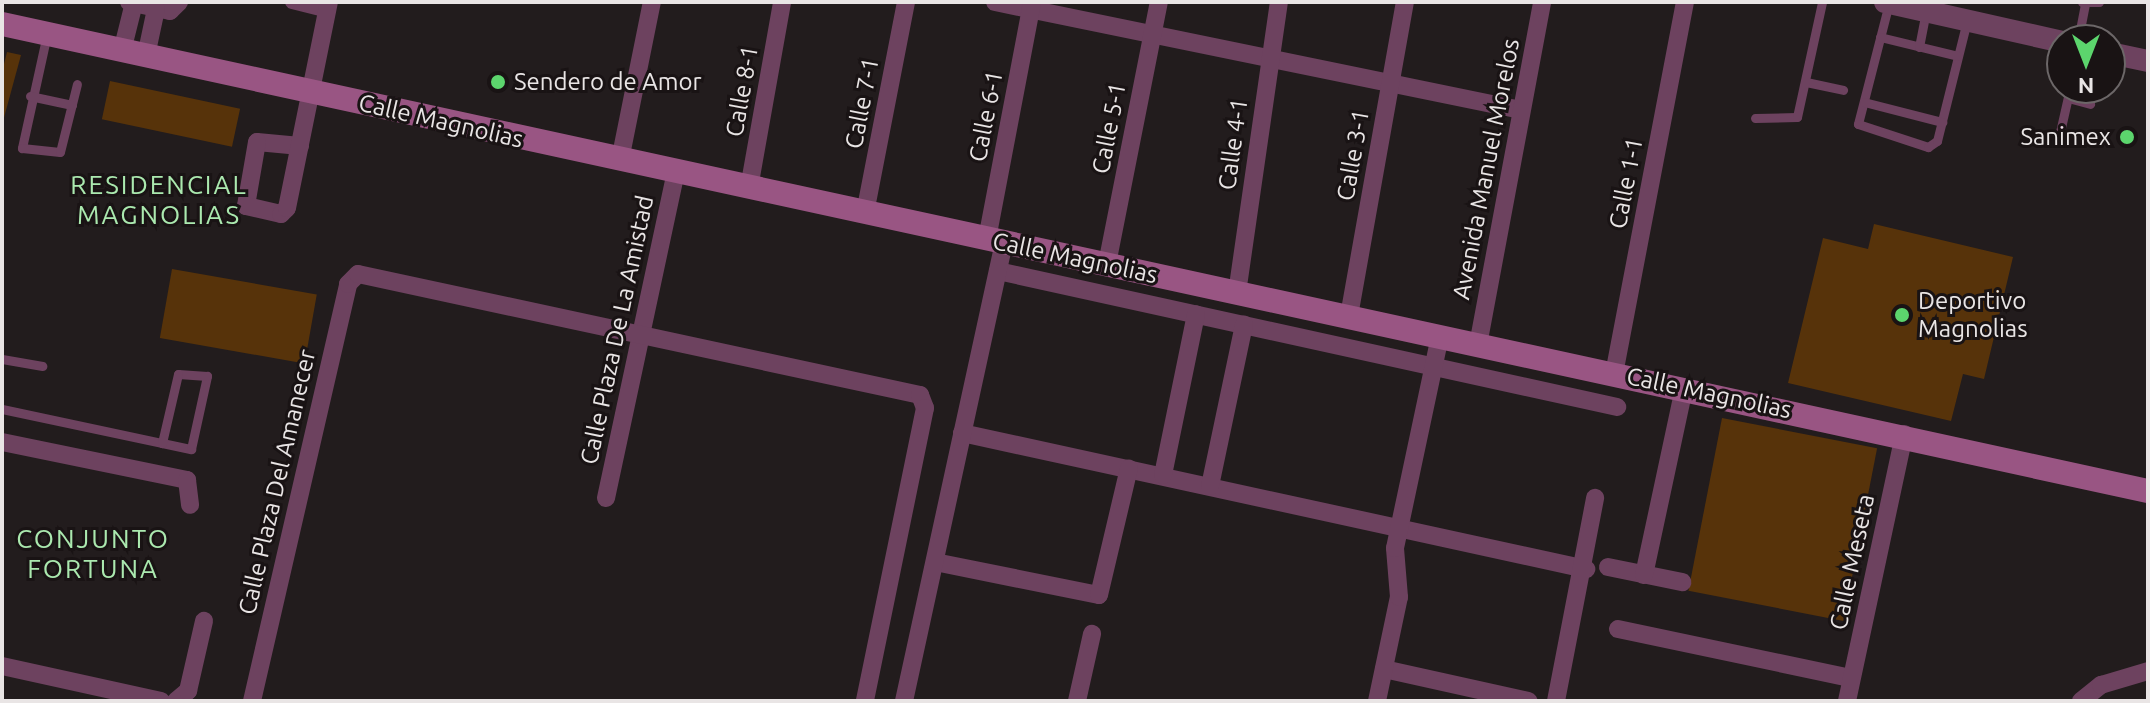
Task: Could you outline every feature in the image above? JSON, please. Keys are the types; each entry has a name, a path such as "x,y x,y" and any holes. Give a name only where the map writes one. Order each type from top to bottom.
{"main road":[{"name":"Calle Magnolias","path":"2,24 749,188 1904,434 2148,491"}],"street":[{"path":"122,51 131,3 172,11 179,2"},
{"path":"292,2 328,6 300,146 284,213 244,204 256,144 265,139 300,146"},
{"path":"620,160 652,2"},
{"name":"Calle 8-1","path":"749,188 782,2"},
{"name":"Calle 7-1","path":"865,213 906,2"},
{"path":"995,2 1032,5 1152,35 1521,110"},
{"name":"Calle 5-1","path":"1107,264 1159,2"},
{"name":"Calle 4-1","path":"1237,293 1279,2"},
{"name":"Calle 3-1","path":"1349,316 1405,2"},
{"name":"Avenida Manuel Morelos","path":"1478,345 1542,2"},
{"name":"Calle 1-1","path":"1614,374 1685,2"},
{"path":"1887,2 2046,38"},
{"name":"Calle 6-1","path":"904,701 998,271 996,241 1032,5"},
{"path":"146,56 156,9"},
{"path":"2126,56 2148,61"},
{"name":"Calle Plaza De La Amistad","path":"606,498 676,172"},
{"path":"998,271 1617,407"},
{"name":"Calle Plaza Del Amanecer","path":"252,701 354,276 641,337"},
{"path":"1163,475 1196,314"},
{"path":"1210,486 1244,325"},
{"path":"1377,701 1399,597 1399,527 1440,336"},
{"path":"641,337 923,399 865,701"},
{"path":"1644,575 1684,388"},
{"path":"962,433 1586,569"},
{"name":"Calle Meseta","path":"1847,701 1904,434"},
{"path":"2,442 187,480 190,505"},
{"path":"935,562 1099,595 1129,468"},
{"path":"1556,701 1586,569 1595,498"},
{"path":"1608,567 1682,582"},
{"path":"176,701 188,691 204,621"},
{"path":"1618,629 1851,678"},
{"path":"1077,701 1092,634"},
{"path":"2,666 76,692 161,701"},
{"path":"1384,669 1528,701"},
{"path":"2082,700 2115,679 2148,671"}],"lane":[{"path":"1755,118 1794,120 1806,82 1822,2"},
{"path":"1887,2 1864,102 1864,131 1931,147 1942,122 1967,21"},
{"path":"2080,24 2083,2 2099,2"},
{"path":"1919,7 1919,47"},
{"path":"47,34 19,143 39,152 60,152 77,84"},
{"path":"1880,37 1958,56"},
{"path":"1806,82 1843,90"},
{"path":"30,96 72,105"},
{"path":"1864,102 1942,122"},
{"path":"2060,132 2066,104"},
{"path":"2,359 42,366"},
{"path":"2,409 162,443 196,445 207,376 178,374 162,443"}],"shaded area":[{"path":"7,52 21,55 2,125 2,72"},
{"path":"110,81 240,109 232,147 102,119"},
{"name":"Deportivo Magnolias","path":"1874,224 2013,257 1984,379 1963,374 1951,421 1788,383 1823,238 1868,249"},
{"path":"172,269 317,295 305,363 160,338"},
{"path":"1722,418 1877,448 1844,621 1688,591"}],"place":[{"name":"Sendero de Amor","path":"498,82"},
{"name":"Sanimex","path":"2127,137"},
{"name":"Deportivo Magnolias","path":"1902,315"}],"district":[{"name":"RESIDENCIAL MAGNOLIAS","path":"159,200"},
{"name":"CONJUNTO FORTUNA","path":"93,554"}]}
